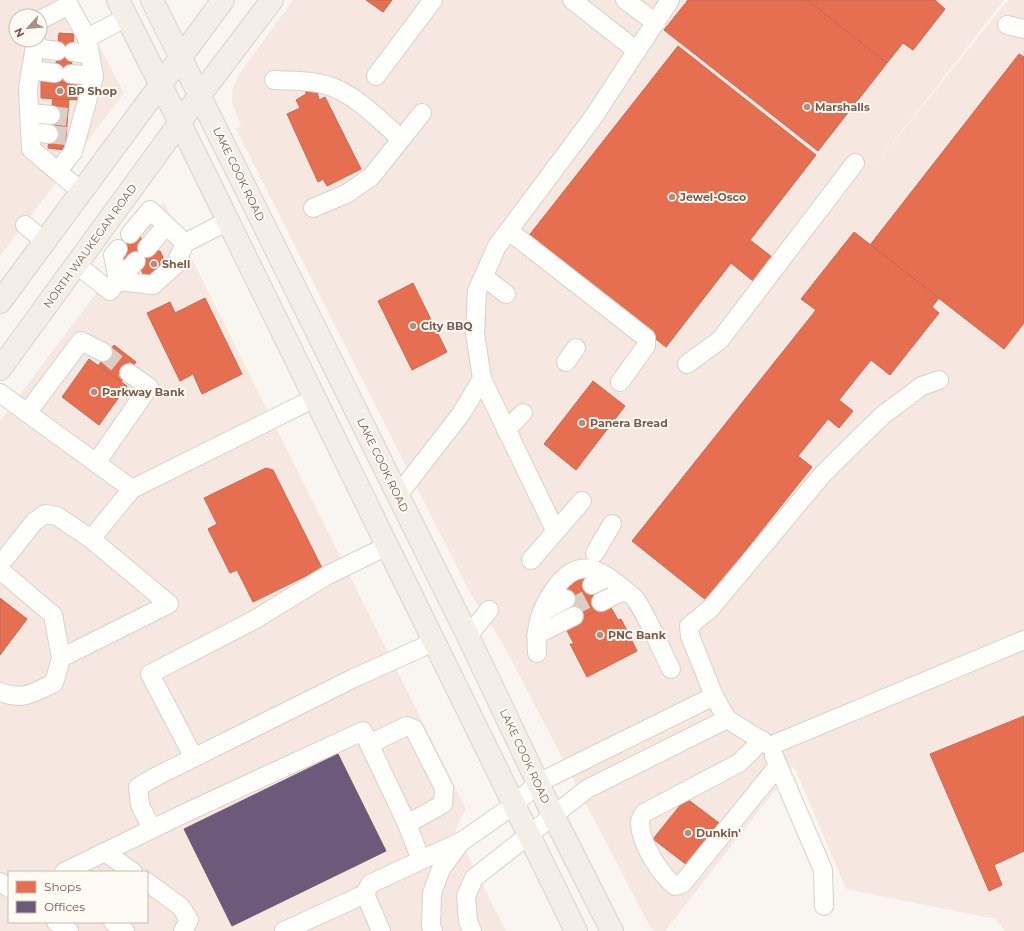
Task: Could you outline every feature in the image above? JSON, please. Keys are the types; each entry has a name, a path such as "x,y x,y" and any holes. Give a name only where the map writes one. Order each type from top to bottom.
{"main road":[{"name":"LAKE COOK ROAD","path":"152,0 468,636 553,815 612,931"},
{"path":"0,302 223,0"},
{"name":"NORTH WAUKEGAN ROAD","path":"0,369 200,95 272,0"},
{"path":"122,9 180,123 576,931"}],"street":[{"path":"376,76 433,0"},
{"path":"572,0 637,51"},
{"path":"625,0 656,23"},
{"path":"555,530 482,379 475,333 476,292 497,246 508,234 592,119 670,0"},
{"path":"48,16 69,4 89,46 94,76 67,117 64,136 73,152 58,171"},
{"path":"48,47 65,51 89,46 122,9"},
{"path":"34,48 28,88 31,149 82,192"},
{"path":"31,70 94,76"},
{"path":"274,80 326,84 337,89 372,114 401,139"},
{"path":"30,113 67,117"},
{"path":"313,208 346,194 370,177 422,113"},
{"path":"30,132 64,136"},
{"path":"687,364 720,340 855,163"},
{"path":"130,234 150,210 185,243"},
{"path":"118,281 154,285 175,265 185,243 228,221"},
{"path":"26,225 45,242"},
{"path":"76,264 110,291 166,226"},
{"path":"508,234 646,338 646,346 620,382"},
{"path":"118,249 113,255 118,281"},
{"path":"484,277 506,294"},
{"path":"28,413 81,341 103,352"},
{"path":"96,463 149,387 129,373"},
{"path":"398,495 461,414 482,379"},
{"path":"824,906 823,870 778,766 766,743 727,719 714,696 690,636 689,626 710,609 823,474 848,449 883,416 922,386 939,380"},
{"path":"0,393 132,489"},
{"path":"90,539 132,489 315,398"},
{"path":"506,430 523,413"},
{"path":"530,560 582,500"},
{"path":"0,565 34,522 45,514 57,516 90,539 169,604 61,658"},
{"path":"595,553 612,524"},
{"path":"194,758 150,674 254,620 326,576 387,546"},
{"path":"538,631 547,600 561,581 577,569 589,568 604,573 636,600 671,669"},
{"path":"0,570 53,615 61,658 54,683 32,694 14,698 0,692"},
{"path":"597,594 617,584"},
{"path":"538,631 570,608 538,631"},
{"path":"468,636 489,610"},
{"path":"778,766 682,884 675,886 660,872 646,845 639,823 644,813 739,763 766,743 1024,640"},
{"path":"152,829 140,805 138,787 354,678 434,642"},
{"path":"284,931 365,894 370,884 461,842 514,805 538,783 714,696"},
{"path":"472,931 468,921 466,896 474,878 587,790 727,719"},
{"path":"369,744 407,726 414,729 444,788 443,804 407,824"},
{"path":"66,871 152,829 363,731 407,824 421,860"},
{"path":"433,931 431,926 432,894 441,869 461,842"},
{"path":"105,852 132,871"},
{"path":"148,883 181,907 189,920 183,931"},
{"path":"365,894 381,931"},
{"path":"47,931 54,923"},
{"path":"57,923 69,931"},
{"path":"114,923 125,931"}],"shaded area":[{"path":"0,0 75,0 124,93 0,256"},
{"path":"293,0 1004,0 870,172 1008,0 1024,0 1024,931 1005,931 995,919 846,889 794,766 665,931 655,931 650,927 502,642 470,593 236,129 241,126 232,102 233,88 239,74"},
{"path":"164,203 466,809 455,830 506,931 0,931 0,421"}],"building: Shops":[{"path":"366,0 392,0 383,12"},
{"name":"Marshalls","path":"688,0 807,0 887,63 818,151 664,30"},
{"path":"807,0 935,0 945,9 913,50 903,43 887,63"},
{"path":"59,33 74,34 65,150 48,148"},
{"name":"Jewel-Osco","path":"678,46 816,155 750,240 772,257 753,281 731,263 666,347 527,238"},
{"path":"1019,54 1024,57 1024,323 1004,349 870,245"},
{"name":"BP Shop","path":"41,81 80,84 79,100 41,98"},
{"path":"306,91 317,91 319,100 325,97 361,169 327,186 323,179 318,182 287,114 300,108 296,100 306,94"},
{"path":"854,232 939,298 932,307 939,313 890,375 871,360 839,400 853,411 839,428 828,419 798,456 812,467 706,600 632,541 816,310 801,299"},
{"name":"Shell","path":"126,234 140,236 146,250 160,251 166,264 157,276 143,274 137,261 123,259 117,246"},
{"name":"City BBQ","path":"413,283 447,352 412,370 378,301"},
{"path":"205,298 242,374 202,394 193,374 180,381 147,313 170,302 175,313"},
{"path":"114,345 136,362 121,382 98,366"},
{"name":"Parkway Bank","path":"89,359 127,386 99,425 62,397"},
{"path":"593,381 625,406 576,470 544,444"},
{"path":"266,468 273,470 322,568 253,602 237,570 230,573 208,529 217,524 204,498"},
{"path":"586,576 603,611 580,624 562,588"},
{"path":"0,598 27,619 0,655"},
{"name":"PNC Bank","path":"609,604 618,620 621,619 637,651 587,677 570,644 574,644 565,627"},
{"path":"1024,716 1024,851 994,865 1002,885 989,891 930,754"},
{"name":"Dunkin'","path":"686,798 723,826 691,868 653,839"}],"building: Offices":[{"path":"338,754 386,851 232,926 184,829"}],"tunnel":[{"path":"51,115 67,117"},
{"path":"49,134 66,136"},
{"path":"103,352 129,373"},
{"path":"570,608 597,594"}],"place":[{"name":"BP Shop","path":"60,91"},
{"name":"Marshalls","path":"807,107"},
{"name":"Jewel-Osco","path":"672,197"},
{"name":"Shell","path":"154,264"},
{"name":"City BBQ","path":"413,326"},
{"name":"Parkway Bank","path":"94,392"},
{"name":"Panera Bread","path":"582,423"},
{"name":"PNC Bank","path":"600,635"},
{"name":"Dunkin'","path":"688,833"}]}
